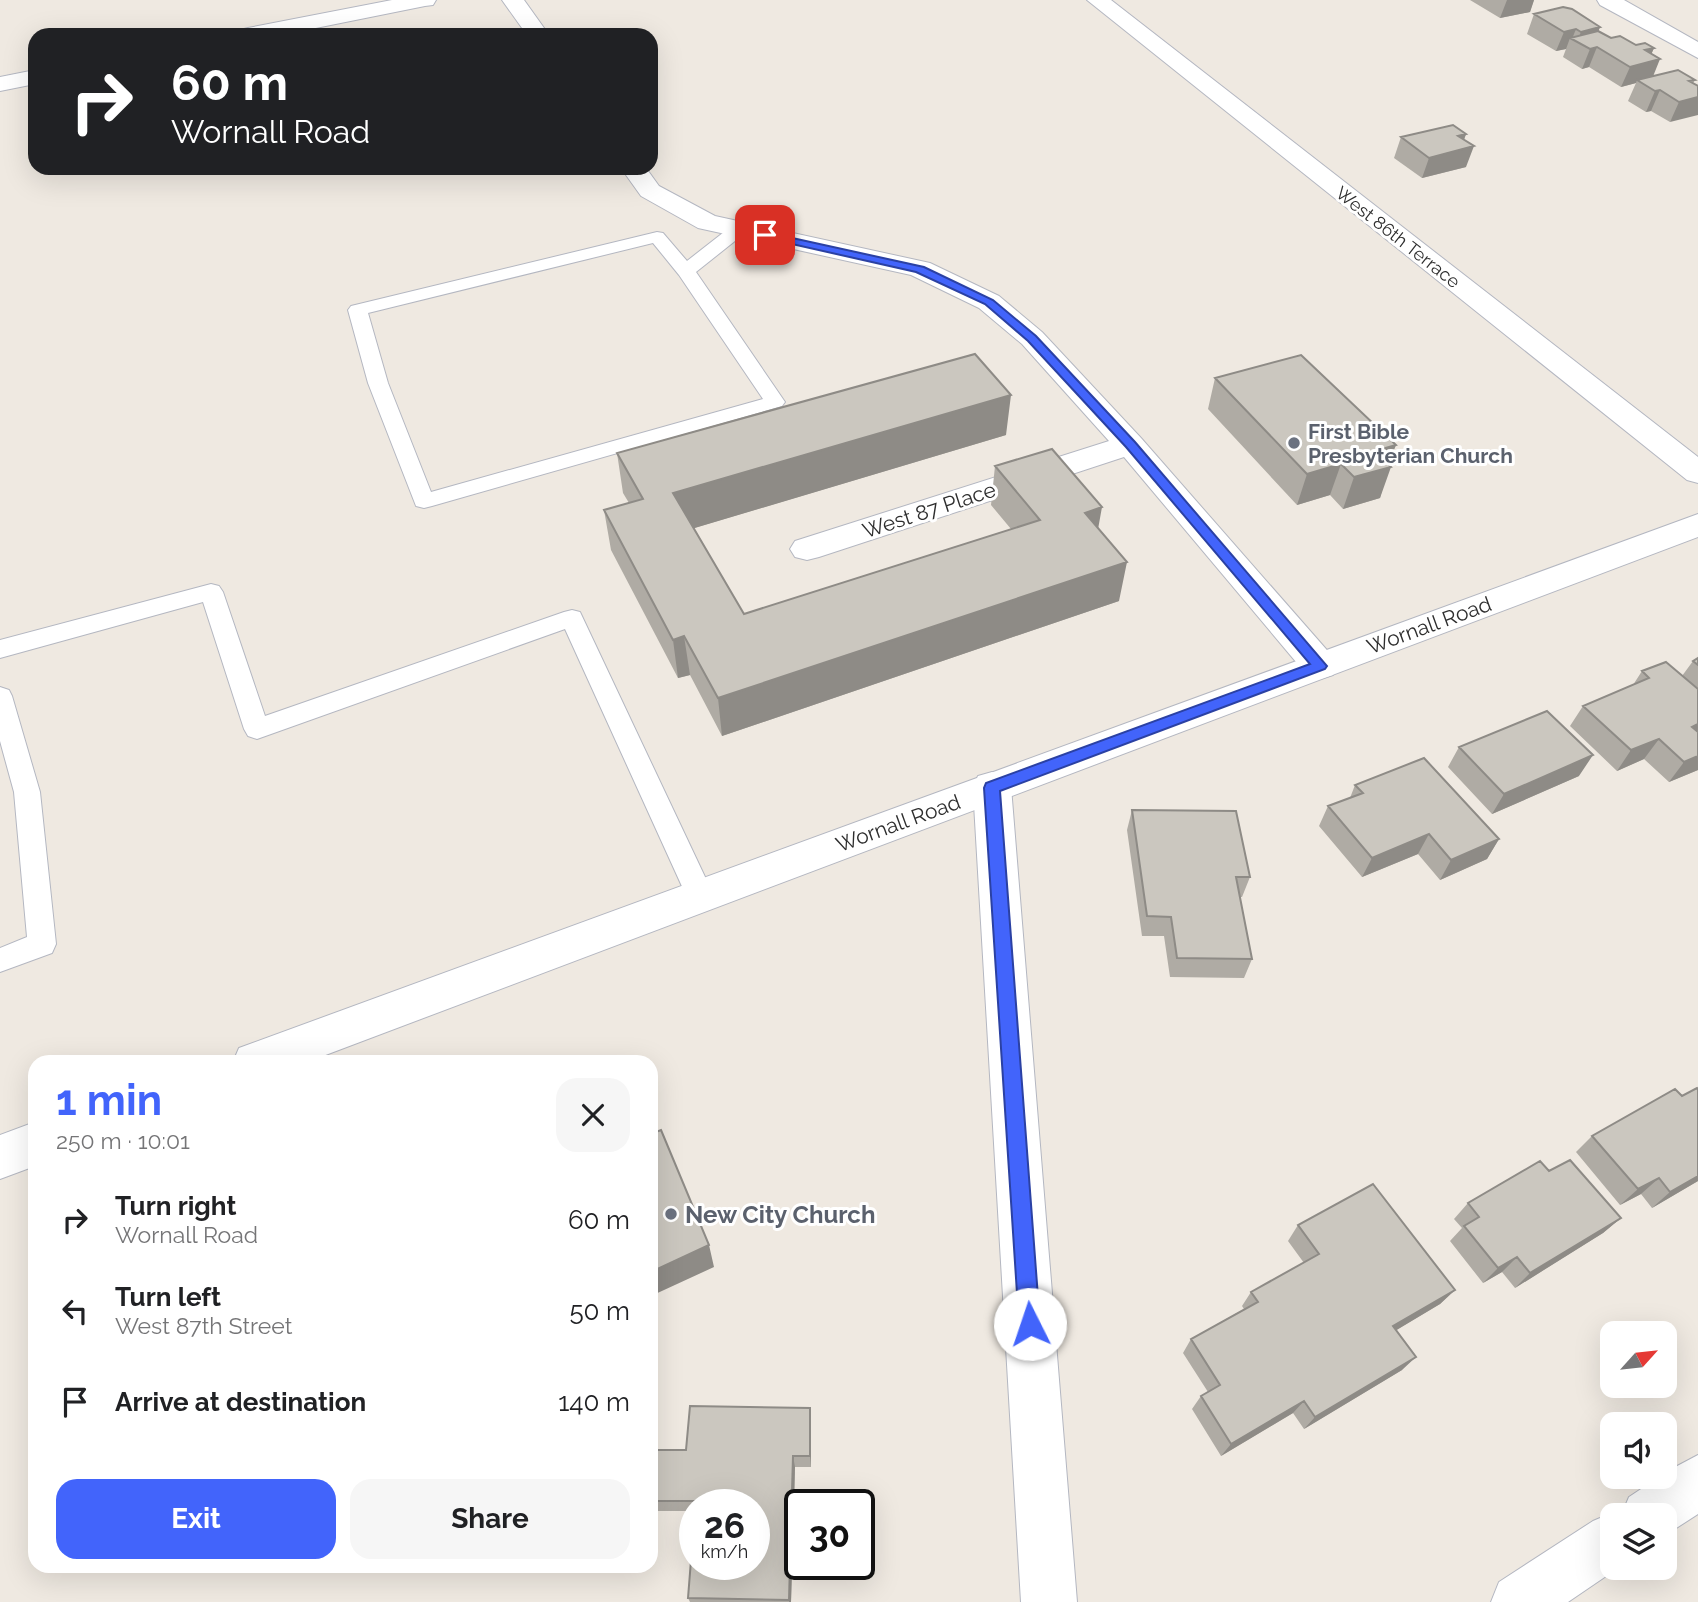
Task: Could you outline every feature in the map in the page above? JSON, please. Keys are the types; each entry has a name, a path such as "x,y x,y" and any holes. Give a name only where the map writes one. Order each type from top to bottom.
{"street":[{"path":"283,28 425,0"},
{"path":"513,0 533,28"},
{"name":"West 86th Terrace","path":"1098,0 1698,473"},
{"path":"1608,0 1698,51"},
{"path":"0,84 28,78"},
{"path":"639,175 650,191 707,222 920,269 989,302 1032,338 1130,444 1320,666"},
{"name":"West 87 Place","path":"807,549 1130,444"},
{"name":"Wornall Road","path":"274,1055 1698,525"},
{"path":"992,788 1049,1602"},
{"path":"0,1157 28,1147"},
{"path":"1667,1503 1698,1482"},
{"path":"1519,1602 1600,1548"}],"lane":[{"path":"686,271 739,229"},
{"path":"657,237 686,271 775,402 424,502 378,383 358,310 657,237"},
{"path":"0,649 211,592 257,729 572,618 700,896"},
{"path":"0,696 27,792 41,944 0,960"}],"building":[{"path":"1563,7 1572,9 1600,27 1581,32 1576,29 1564,32 1534,14"},
{"path":"1598,31 1611,38 1620,36 1636,45 1645,43 1654,48 1645,50 1660,59 1630,67 1597,47 1590,49 1570,38"},
{"path":"1678,70 1695,80 1689,81 1698,86 1698,97 1679,102 1637,80"},
{"path":"1453,125 1466,134 1458,136 1474,146 1429,158 1401,137"},
{"path":"975,354 1011,395 673,493 744,614 1040,520 995,466 1052,449 1102,507 1085,513 1127,562 718,698 684,636 673,640 604,510 643,499 617,453"},
{"path":"1301,355 1396,445 1375,451 1391,467 1354,477 1341,464 1307,474 1215,378"},
{"path":"1666,662 1698,689 1698,724 1692,727 1698,732 1698,756 1684,762 1659,739 1631,750 1583,706 1649,678 1642,671"},
{"path":"1547,711 1593,755 1504,794 1459,747"},
{"path":"1424,758 1499,839 1451,860 1429,834 1372,858 1328,806 1363,793 1355,785"},
{"path":"1132,810 1236,811 1250,877 1236,877 1252,959 1177,958 1171,917 1147,916"},
{"path":"1697,1088 1698,1176 1670,1192 1659,1178 1638,1189 1592,1136 1675,1089 1682,1096"},
{"path":"661,1130 709,1245 658,1269 658,1131"},
{"path":"1570,1160 1621,1218 1530,1273 1517,1257 1498,1268 1464,1226 1479,1217 1468,1203 1540,1161 1549,1171"},
{"path":"1373,1184 1455,1290 1393,1326 1416,1357 1315,1417 1304,1401 1231,1444 1201,1396 1220,1385 1191,1339 1258,1302 1251,1292 1319,1254 1298,1225"},
{"path":"690,1406 810,1408 810,1456 793,1456 792,1489 784,1489 784,1580 790,1580 789,1600 688,1598 689,1580 770,1580 770,1489 679,1489 679,1501 658,1501 658,1450 686,1450"}],"place":[{"name":"First Bible Presbyterian Church","path":"1294,443"},
{"name":"New City Church","path":"671,1214"}],"route":[{"path":"765,235 920,269 989,302 1032,338 1130,444 1320,666 992,788 1030,1324"}]}
